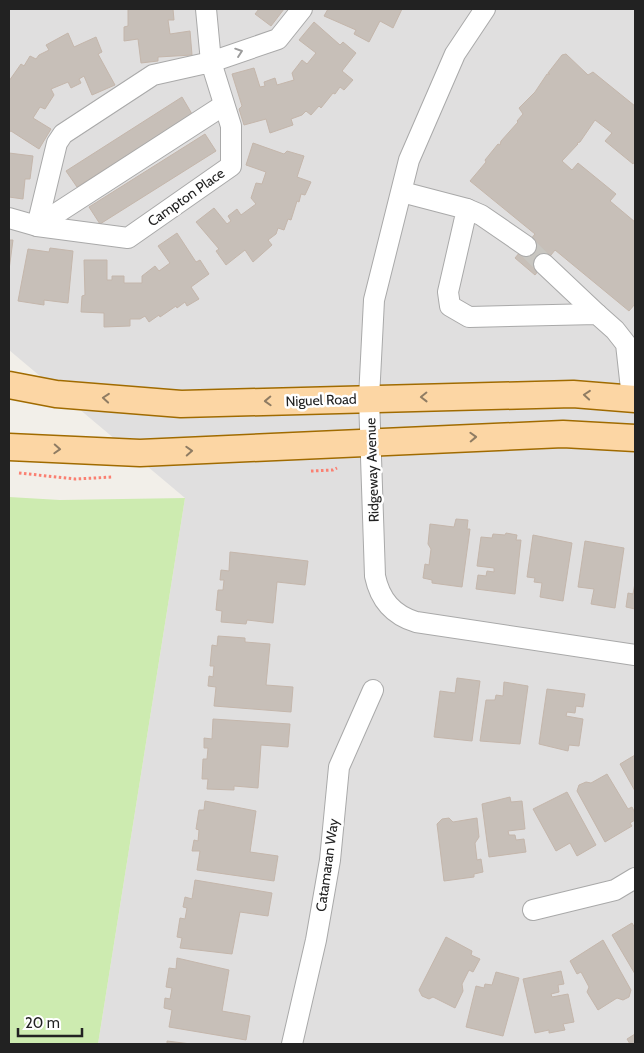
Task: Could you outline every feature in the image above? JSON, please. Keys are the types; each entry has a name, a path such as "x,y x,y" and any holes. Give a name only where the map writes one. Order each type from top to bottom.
{"main road":[{"name":"Niguel Road","path":"9,385 56,394 180,404 573,394 634,398"},
{"path":"9,446 140,453 372,441 563,434 635,438"}],"street":[{"name":"Campton Place","path":"9,218 38,226 128,238 230,166 231,126 211,62 206,9"},
{"path":"38,226 57,142 63,134 153,75 211,62 278,39 302,9"},
{"name":"Ridgeway Avenue","path":"485,9 456,54 409,160 374,300 369,398 372,441 374,576 381,596 394,611 416,622 635,655"},
{"path":"38,226 224,105"},
{"path":"402,192 467,209 481,215 526,246"},
{"path":"467,209 448,292 450,306 469,317 597,314"},
{"path":"544,264 616,330 626,344 634,398"},
{"name":"Catamaran Way","path":"292,1044 330,860 339,767 373,690"},
{"path":"533,910 616,890 635,878"}],"shaded area":[{"path":"9,9 635,9 635,1044 98,1044 185,498 9,350"}],"green space":[{"path":"9,497 60,500 185,498 98,1044 9,1044"}],"building":[{"path":"128,9 173,9 174,20 168,20 170,34 190,31 192,55 158,57 158,61 141,63 138,39 124,41 124,27 128,26"},
{"path":"259,9 284,9 271,26 255,14"},
{"path":"328,9 402,9 393,28 380,21 369,42 354,34 356,30 324,16"},
{"path":"314,22 340,45 343,42 356,53 342,71 353,80 344,90 340,87 321,108 319,106 311,115 306,111 302,115 291,119 293,125 270,133 266,119 244,125 239,109 242,106 232,74 254,68 260,87 265,86 264,82 275,78 277,85 294,80 292,73 302,60 307,64 316,53 299,40"},
{"path":"68,33 74,47 96,37 102,52 98,54 115,85 92,95 84,76 79,79 81,83 71,88 68,82 51,89 54,95 45,109 40,107 33,118 51,129 39,149 11,131 9,132 9,81 21,64 24,66 30,56 36,59 39,55 49,50 46,45"},
{"path":"566,54 588,75 593,72 635,106 635,161 633,164 605,141 612,133 595,120 580,142 562,161 572,170 578,163 616,194 610,201 635,222 635,304 629,311 555,250 535,275 515,258 535,234 470,181 498,144 500,145 501,141 518,122 523,114 519,108 535,92 547,74 550,74 548,73 562,55"},
{"path":"182,97 192,114 77,187 66,171"},
{"path":"205,134 216,151 100,224 89,207"},
{"path":"253,143 284,154 287,151 304,156 297,177 311,182 305,195 301,194 299,202 297,201 291,220 288,219 284,230 278,228 276,234 268,240 272,245 253,262 245,250 226,265 216,251 219,249 196,222 214,208 227,224 231,221 228,216 237,209 241,215 256,204 251,198 256,183 262,184 266,172 246,165"},
{"path":"9,153 33,156 30,179 25,179 23,199 9,197"},
{"path":"177,233 196,262 200,260 209,274 191,287 199,299 187,306 185,302 177,308 176,306 149,322 145,316 140,319 130,319 130,326 104,327 104,313 81,312 82,296 85,295 84,260 107,260 107,280 112,280 112,276 124,276 124,283 142,283 142,276 155,266 159,271 170,263 158,246"},
{"path":"9,240 13,240 9,270"},
{"path":"50,248 73,251 68,303 44,300 44,305 18,301 28,249 49,252"},
{"path":"456,519 468,520 467,529 470,529 462,587 432,583 432,580 423,578 425,564 429,565 431,549 428,544 430,524 454,527"},
{"path":"506,533 517,535 516,540 521,540 515,594 476,589 478,575 486,576 487,571 494,572 494,568 477,566 481,537 492,538 493,534 505,535"},
{"path":"533,535 572,543 563,601 540,597 542,583 534,582 535,578 527,577"},
{"path":"585,541 624,548 615,608 591,604 594,589 578,587"},
{"path":"230,552 308,561 305,585 277,582 273,623 247,620 246,624 221,622 222,611 216,610 218,590 223,590 224,580 220,580 221,570 229,571"},
{"path":"635,583 635,609 626,607 628,593 633,594"},
{"path":"218,636 245,638 245,642 270,644 266,685 293,687 291,712 214,706 216,687 208,686 209,676 213,677 214,666 210,666 212,645 217,646"},
{"path":"457,678 480,681 472,741 434,737 440,691 455,693"},
{"path":"504,682 528,686 520,744 480,741 486,700 495,700 496,695 503,696"},
{"path":"547,689 585,694 583,707 576,706 575,713 567,712 566,716 583,719 579,746 569,745 568,751 539,744"},
{"path":"213,719 290,724 288,747 261,745 258,788 234,786 234,790 207,789 208,779 202,779 203,759 207,759 208,748 204,748 204,738 212,739"},
{"path":"635,755 635,791 620,764"},
{"path":"607,774 628,809 632,807 635,813 635,820 630,823 632,826 605,842 577,791 579,785 586,782 591,783"},
{"path":"567,792 596,845 577,856 570,843 556,851 533,809"},
{"path":"510,797 511,802 522,801 525,829 508,831 509,835 515,835 516,840 524,839 526,852 489,857 482,804"},
{"path":"205,801 256,811 250,852 278,856 274,881 197,870 200,851 192,851 194,840 198,841 199,830 196,829 199,810 204,810"},
{"path":"449,818 453,822 477,818 479,837 475,843 477,860 481,859 483,872 474,874 474,877 444,881 437,824 442,819"},
{"path":"195,880 272,893 268,916 240,912 232,954 180,948 182,938 177,937 180,918 185,919 187,908 183,907 185,897 192,899"},
{"path":"632,923 635,928 635,974 612,935"},
{"path":"446,937 472,951 471,955 480,959 473,972 469,970 462,984 463,991 455,1008 433,997 429,999 422,996 419,990"},
{"path":"603,940 631,990 629,997 623,1000 617,998 598,1010 587,992 589,987 581,972 577,974 570,961"},
{"path":"177,958 229,970 222,1011 250,1016 246,1040 169,1027 172,1010 164,1008 165,998 170,999 172,988 166,987 169,968 176,969"},
{"path":"561,971 564,984 558,985 559,992 551,994 552,997 568,994 574,1022 563,1024 565,1030 549,1033 549,1030 535,1033 523,979"},
{"path":"496,972 519,978 503,1036 466,1027 476,986 484,988 485,984 492,985"},
{"path":"635,1034 635,1044 630,1044 627,1039"},
{"path":"167,1041 191,1044 167,1044"}],"tunnel":[{"path":"526,246 544,264"}]}
